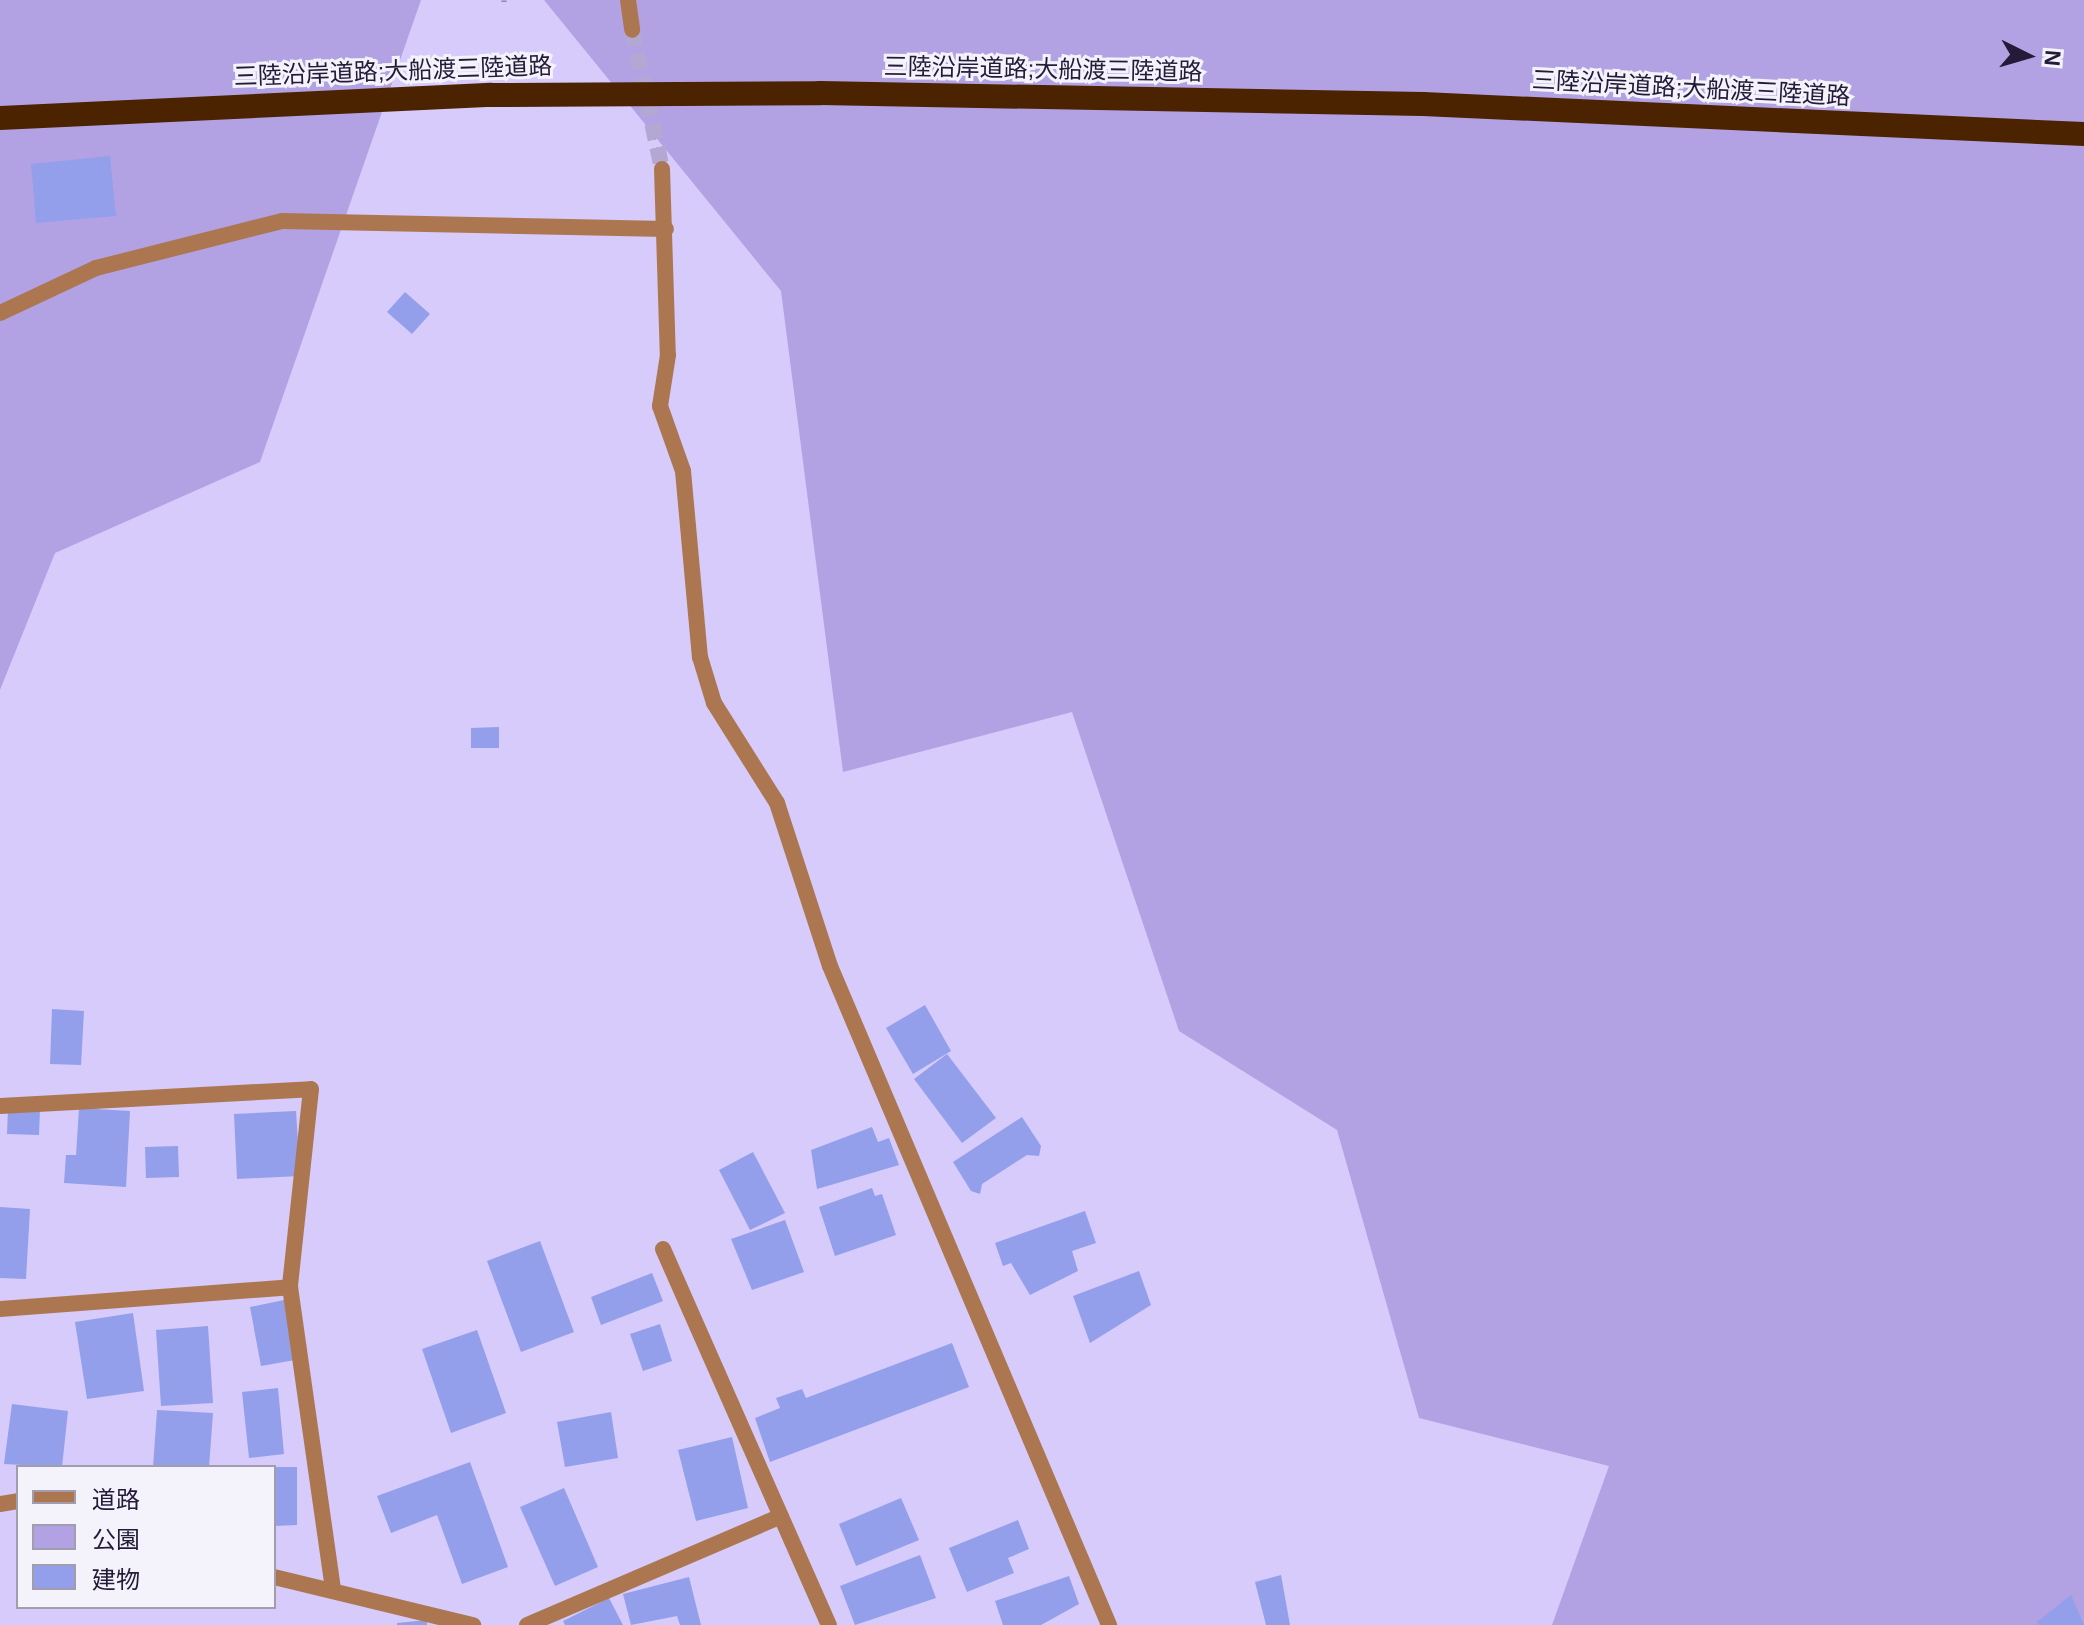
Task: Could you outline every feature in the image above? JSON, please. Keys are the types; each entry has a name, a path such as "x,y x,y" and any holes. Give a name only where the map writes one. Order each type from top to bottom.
{"highway":[{"name":"三陸沿岸道路;大船渡三陸道路","path":"0,118 491,95 820,93 1423,104 2084,134"}],"street":[{"path":"628,0 632,30"},
{"path":"662,169 668,355 660,406 683,471 700,657 714,703 777,803 830,966 1109,1625"},
{"path":"0,313 96,268 282,221 666,229"},
{"path":"0,1106 311,1089 290,1287 333,1591"},
{"path":"663,1249 829,1625"},
{"path":"0,1309 290,1287"},
{"path":"527,1625 781,1516"},
{"path":"276,1577 473,1625"}],"green space":[{"path":"0,0 421,0 260,462 55,553 0,690"},
{"path":"544,0 2084,0 2084,1625 1552,1625 1609,1466 1419,1418 1337,1130 1179,1031 1072,712 843,772 781,291"}],"building":[{"path":"110,156 116,216 36,223 31,164"},
{"path":"405,292 430,314 412,334 387,312"},
{"path":"499,727 499,748 471,748 471,728"},
{"path":"925,1005 951,1051 913,1074 886,1028"},
{"path":"52,1009 84,1011 81,1065 50,1064"},
{"path":"947,1054 996,1118 962,1143 914,1079"},
{"path":"8,1108 40,1109 39,1135 7,1134"},
{"path":"79,1108 130,1111 126,1187 64,1183 66,1155 76,1155"},
{"path":"296,1111 300,1176 237,1179 234,1114"},
{"path":"1022,1117 1041,1146 1039,1156 1027,1155 982,1184 980,1194 971,1191 953,1162"},
{"path":"872,1127 878,1142 889,1138 899,1165 817,1189 811,1150"},
{"path":"178,1146 179,1177 146,1178 145,1147"},
{"path":"753,1152 785,1213 750,1230 719,1170"},
{"path":"872,1188 875,1196 882,1194 896,1235 835,1256 819,1207"},
{"path":"0,1207 30,1209 26,1279 0,1278"},
{"path":"1085,1211 1096,1243 1072,1251 1078,1271 1030,1295 1011,1263 1003,1266 995,1243"},
{"path":"785,1220 804,1272 752,1290 731,1239"},
{"path":"540,1241 574,1332 521,1352 487,1261"},
{"path":"1139,1271 1151,1305 1090,1343 1073,1296"},
{"path":"652,1273 663,1301 601,1325 591,1297"},
{"path":"284,1300 295,1360 261,1366 250,1307"},
{"path":"133,1313 144,1391 87,1399 75,1322"},
{"path":"660,1324 672,1361 643,1371 630,1334"},
{"path":"208,1326 213,1403 161,1406 156,1330"},
{"path":"477,1330 506,1413 451,1433 422,1349"},
{"path":"952,1343 969,1387 770,1462 755,1418 780,1408 776,1398 802,1389 806,1398"},
{"path":"278,1388 284,1454 249,1458 242,1392"},
{"path":"12,1404 68,1411 62,1465 4,1464"},
{"path":"157,1410 213,1413 209,1465 153,1465"},
{"path":"611,1412 618,1458 565,1467 557,1422"},
{"path":"732,1437 748,1508 696,1521 678,1450"},
{"path":"470,1462 508,1567 462,1584 437,1515 391,1533 377,1496"},
{"path":"276,1467 297,1467 297,1525 276,1526"},
{"path":"564,1488 598,1567 555,1586 520,1507"},
{"path":"901,1498 919,1540 856,1566 839,1524"},
{"path":"1018,1520 1029,1549 1008,1558 1014,1573 967,1592 949,1548"},
{"path":"920,1555 936,1598 855,1625 840,1586"},
{"path":"1281,1575 1290,1625 1266,1625 1255,1582"},
{"path":"1069,1576 1079,1604 1041,1625 1003,1625 995,1601"},
{"path":"689,1577 701,1625 680,1625 677,1616 631,1625 623,1594"},
{"path":"2071,1595 2084,1625 2039,1625 2037,1622"},
{"path":"609,1598 623,1625 565,1625 563,1621"},
{"path":"427,1620 427,1625 397,1625 397,1623"}],"tunnel":[{"path":"632,30 662,169"}]}
